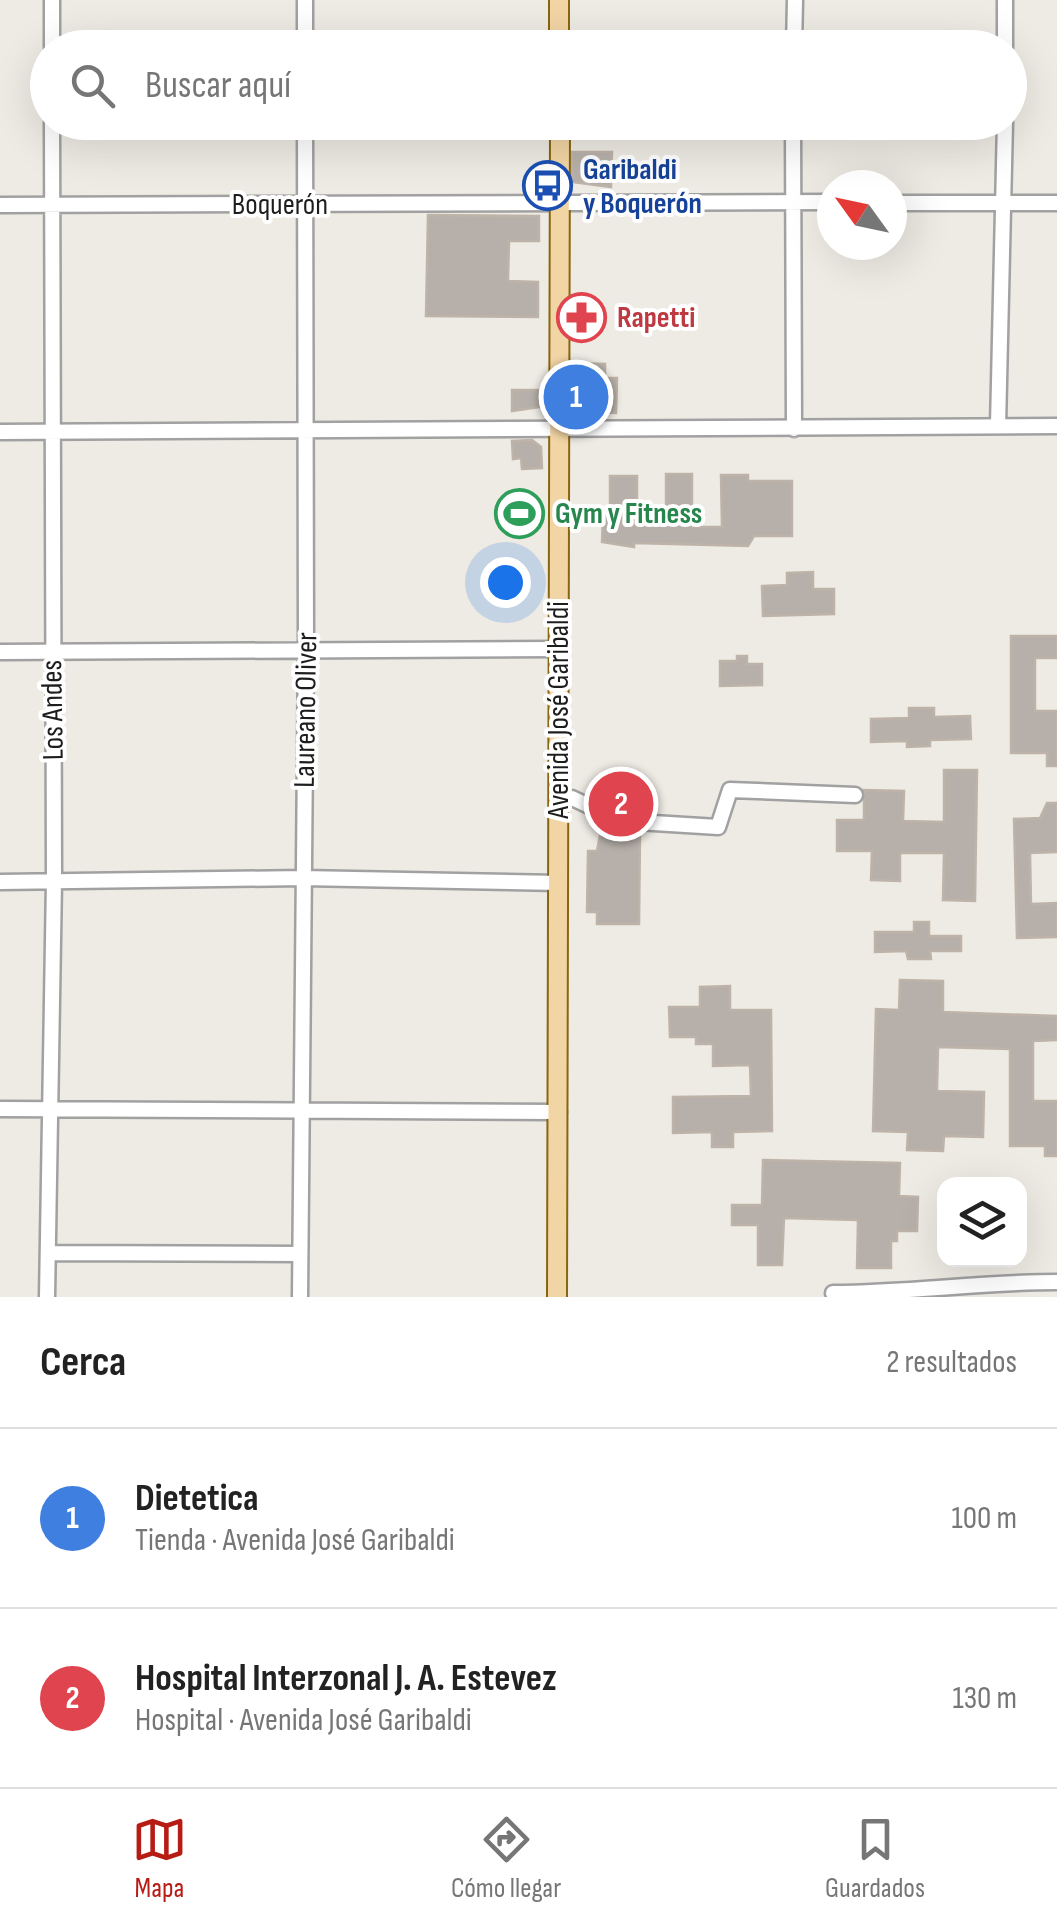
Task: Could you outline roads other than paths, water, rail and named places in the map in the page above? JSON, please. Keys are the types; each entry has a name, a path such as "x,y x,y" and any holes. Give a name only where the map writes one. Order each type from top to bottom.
{"main road":[{"path":"559,0 559,30"},
{"name":"Avenida José Garibaldi","path":"557,1297 560,140"}],"street":[{"path":"52,0 52,30"},
{"path":"305,0 305,30"},
{"path":"794,30 795,0"},
{"path":"1005,0 1005,30"},
{"name":"Los Andes","path":"47,1297 54,881 52,140"},
{"name":"Laureano Oliver","path":"300,1297 306,652 305,140"},
{"path":"793,140 794,428"},
{"path":"998,426 1005,140"},
{"name":"Boquerón","path":"0,204 817,202"},
{"path":"907,203 1057,204"},
{"path":"0,432 1057,426"},
{"path":"0,652 557,649"},
{"path":"558,798 572,798 622,822 718,827 730,790 855,795"},
{"path":"0,882 302,878 559,882"},
{"path":"0,1110 559,1112"},
{"path":"48,1253 300,1254"},
{"path":"833,1292 994,1290 1057,1282"}],"place":[{"name":"Garibaldi y Boquerón","path":"548,186"},
{"name":"Rapetti","path":"582,317"},
{"name":"Dietetica","path":"576,397"},
{"name":"Gym y Fitness","path":"520,513"},
{"name":"Hospital Interzonal J. A. Estevez","path":"621,804"}]}
